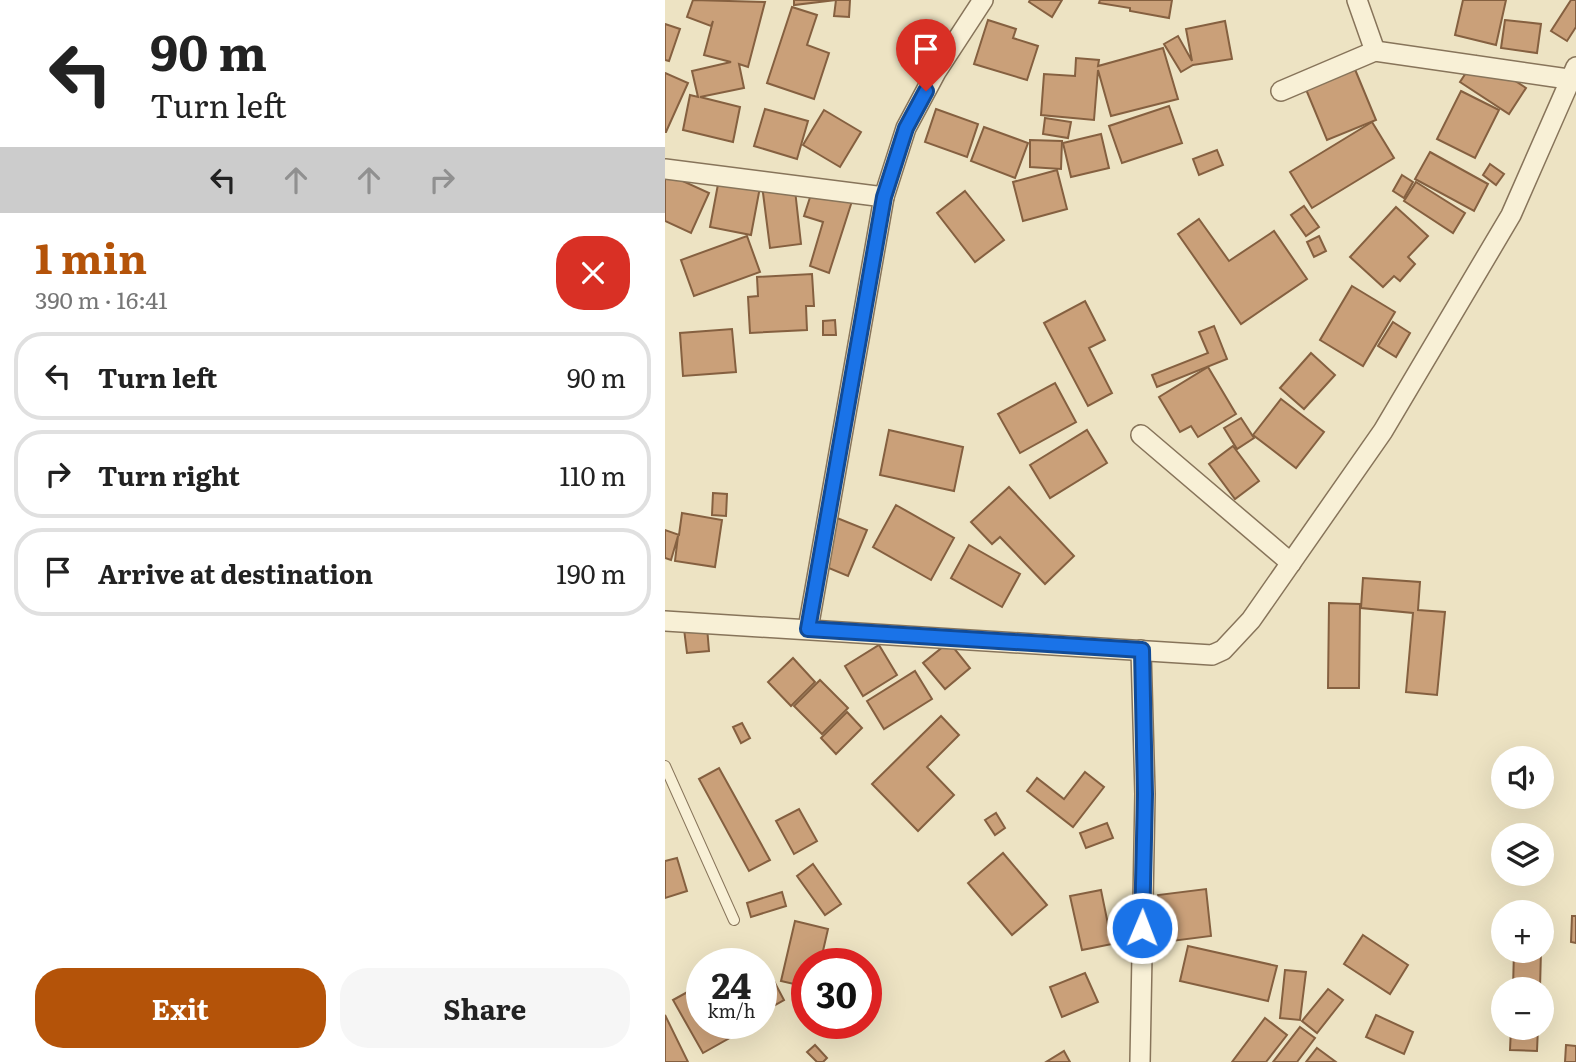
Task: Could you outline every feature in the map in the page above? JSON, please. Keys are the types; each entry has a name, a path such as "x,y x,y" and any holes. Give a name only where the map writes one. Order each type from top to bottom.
{"street":[{"path":"808,629 884,197 906,128 936,72 983,0"},
{"path":"1357,0 1375,51"},
{"path":"665,621 1212,655 1223,650 1251,620 1383,431 1511,215 1572,73 1375,51 1281,91"},
{"path":"665,169 884,197"},
{"path":"1141,435 1291,563"},
{"path":"1140,1062 1145,794 1142,650"}],"lane":[{"path":"665,766 734,920"}],"building":[{"path":"693,0 765,2 748,67 739,64 744,88 700,97 740,107 733,142 683,130 690,95 698,97 692,71 731,62 704,55 713,21 711,26 687,17"},
{"path":"794,0 836,0 794,5"},
{"path":"836,0 850,0 849,17 834,16"},
{"path":"1062,0 1052,17 1029,2"},
{"path":"1100,0 1172,0 1169,18 1099,3"},
{"path":"1463,0 1506,0 1496,45 1455,35"},
{"path":"1571,0 1576,0 1576,27 1567,41 1551,31"},
{"path":"792,7 817,15 807,45 829,53 814,99 767,83"},
{"path":"988,20 1016,29 1013,38 1038,46 1027,80 974,64"},
{"path":"1505,20 1541,24 1537,53 1501,48"},
{"path":"1225,21 1232,59 1193,65 1181,72 1164,44 1178,36 1192,61 1186,29"},
{"path":"665,24 680,29 669,61 665,60"},
{"path":"1163,48 1178,99 1111,116 1098,70 1094,120 1041,115 1044,74 1075,76 1076,58 1099,60 1098,66"},
{"path":"1477,56 1526,88 1509,114 1460,82"},
{"path":"1354,67 1376,120 1327,140 1305,87"},
{"path":"665,73 688,83 666,132 665,132"},
{"path":"1461,91 1499,110 1475,158 1437,139"},
{"path":"1169,106 1182,143 1122,163 1109,126"},
{"path":"765,109 808,121 797,159 754,146"},
{"path":"936,109 978,124 967,157 925,142"},
{"path":"824,110 861,132 840,167 803,145"},
{"path":"1045,118 1071,122 1068,138 1043,134"},
{"path":"1372,122 1394,158 1312,208 1290,172"},
{"path":"984,127 1028,143 1015,178 971,161"},
{"path":"1101,134 1109,168 1071,177 1063,143"},
{"path":"1030,140 1062,141 1061,169 1030,167"},
{"path":"1217,150 1223,165 1199,175 1193,159"},
{"path":"1430,152 1488,184 1474,211 1415,179"},
{"path":"1490,164 1504,174 1496,185 1483,175"},
{"path":"1057,170 1067,209 1023,221 1013,182"},
{"path":"665,173 709,193 691,233 665,221"},
{"path":"1402,175 1413,182 1404,198 1393,191"},
{"path":"719,179 760,187 751,235 710,227"},
{"path":"794,181 801,244 770,248 762,185"},
{"path":"1416,182 1465,213 1453,233 1404,201"},
{"path":"814,185 853,198 829,273 810,266 823,222 804,216"},
{"path":"965,191 1004,240 975,262 937,213"},
{"path":"1304,206 1319,227 1306,236 1291,215"},
{"path":"1396,207 1428,236 1408,257 1415,264 1400,281 1394,276 1383,287 1350,257"},
{"path":"1199,219 1229,261 1274,231 1307,279 1241,324 1178,234"},
{"path":"747,236 760,272 694,296 681,260"},
{"path":"1319,236 1326,251 1314,257 1307,242"},
{"path":"812,274 814,306 806,306 807,330 750,333 748,297 758,296 757,277"},
{"path":"1352,286 1395,312 1363,366 1320,340"},
{"path":"1085,301 1105,340 1089,348 1112,393 1088,406 1044,323"},
{"path":"835,320 836,335 823,335 823,321"},
{"path":"1393,322 1410,333 1396,357 1378,346"},
{"path":"1214,326 1227,359 1157,387 1152,375 1208,353 1199,332"},
{"path":"732,329 736,372 683,376 680,333"},
{"path":"1311,353 1335,375 1304,409 1280,388"},
{"path":"1208,367 1236,414 1198,437 1191,426 1180,432 1159,397"},
{"path":"1055,383 1076,422 1020,453 998,414"},
{"path":"1281,399 1324,432 1296,468 1253,435"},
{"path":"1241,418 1254,438 1237,449 1224,428"},
{"path":"889,430 963,447 954,491 880,475"},
{"path":"1087,430 1107,463 1050,498 1030,465"},
{"path":"1233,446 1259,481 1235,499 1209,464"},
{"path":"1009,487 1074,556 1045,584 1000,537 992,544 971,522"},
{"path":"713,493 727,494 726,516 712,515"},
{"path":"896,505 954,538 931,580 873,547"},
{"path":"682,513 722,520 715,567 675,561 678,536 671,560 665,558 665,530 679,535"},
{"path":"837,518 867,530 848,576 819,564"},
{"path":"969,545 1020,574 1002,607 951,578"},
{"path":"1363,578 1420,582 1418,610 1445,612 1437,695 1406,692 1413,613 1361,608"},
{"path":"1329,603 1360,604 1359,688 1328,688"},
{"path":"707,627 709,651 687,653 684,629"},
{"path":"949,642 970,668 945,689 923,663"},
{"path":"879,645 897,675 863,696 845,666"},
{"path":"793,658 815,682 791,706 768,682"},
{"path":"915,671 932,699 884,729 867,701"},
{"path":"820,680 848,708 822,734 794,706"},
{"path":"847,712 862,728 836,754 821,738"},
{"path":"941,716 959,735 927,767 954,795 918,831 872,784"},
{"path":"742,723 750,738 741,743 733,727"},
{"path":"719,768 770,860 749,871 699,779"},
{"path":"1085,772 1104,787 1073,827 1027,791 1037,778 1064,799"},
{"path":"799,809 817,841 794,854 776,821"},
{"path":"996,813 1005,828 995,835 985,820"},
{"path":"1107,823 1113,838 1086,848 1080,833"},
{"path":"1003,853 1047,905 1012,935 968,883"},
{"path":"677,858 687,891 665,898 665,861"},
{"path":"813,864 841,904 825,915 797,876"},
{"path":"1206,889 1211,936 1164,942 1158,895"},
{"path":"1101,890 1112,944 1082,950 1070,896"},
{"path":"782,892 786,906 751,917 747,903"},
{"path":"1572,916 1576,916 1576,943 1571,942"},
{"path":"795,921 828,929 824,948 791,948 791,983 781,981"},
{"path":"1363,935 1408,965 1390,994 1344,964"},
{"path":"1188,946 1277,966 1268,1001 1180,981"},
{"path":"1514,963 1541,963 1540,977 1513,977"},
{"path":"1285,970 1306,972 1300,1020 1280,1018"},
{"path":"1085,973 1098,1002 1062,1017 1050,987"},
{"path":"777,987 784,1000 777,1004"},
{"path":"1328,989 1343,1000 1317,1033 1302,1021"},
{"path":"686,993 686,1023 673,1000"},
{"path":"665,1015 688,1062 665,1062"},
{"path":"1376,1015 1413,1032 1404,1054 1366,1037"},
{"path":"1265,1018 1287,1035 1266,1062 1232,1062"},
{"path":"1300,1027 1315,1038 1297,1062 1273,1062"},
{"path":"695,1039 728,1039 703,1053"},
{"path":"1510,1040 1537,1040 1537,1051 1510,1050"},
{"path":"815,1045 827,1058 823,1062 817,1062 807,1052"},
{"path":"1566,1045 1576,1046 1576,1062 1565,1062"},
{"path":"1317,1048 1336,1062 1306,1062"},
{"path":"1064,1051 1070,1062 1046,1062"}],"route":[{"path":"926,91 906,128 884,197 808,629 1142,650 1145,794 1142,928"}]}
